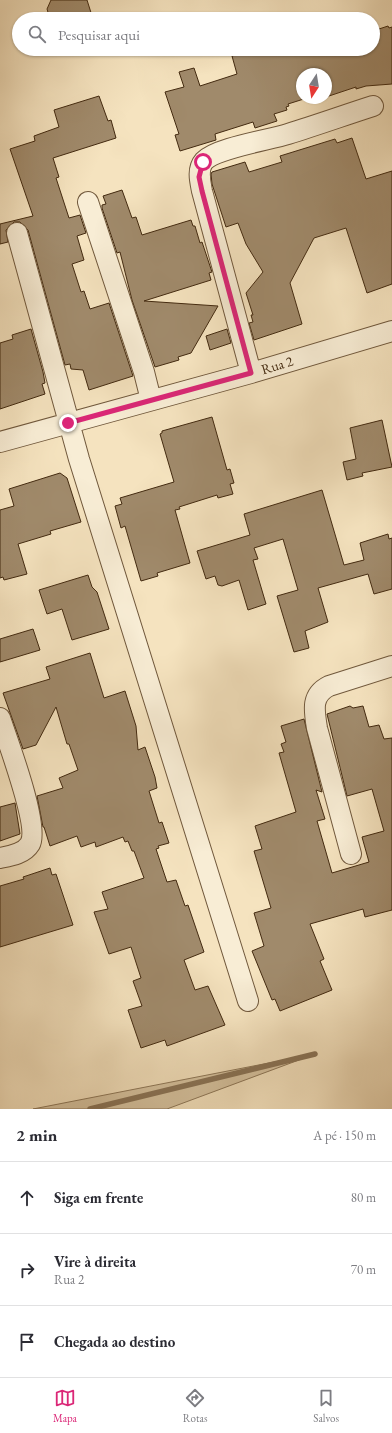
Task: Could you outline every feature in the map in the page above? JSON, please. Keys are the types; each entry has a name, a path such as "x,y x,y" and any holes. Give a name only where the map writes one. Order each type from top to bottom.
{"street":[{"path":"251,373 202,191 199,177 201,165 206,159 220,152 288,134 373,106"},
{"path":"88,202 144,372 151,400"},
{"path":"17,233 41,316 68,423 248,1001"},
{"name":"Rua 2","path":"0,442 251,373 392,331"},
{"path":"351,854 317,728 315,710 316,698 320,691 329,686 392,666"},
{"path":"0,718 28,807 32,831 32,839 26,848 0,858"}],"shaded area":[{"path":"315,1054 167,1109 33,1109"}],"building":[{"path":"51,0 87,0 91,12 48,12 47,9"},
{"path":"388,26 389,28 392,27 392,84 366,86 356,89 356,87 332,95 332,68 296,68 296,101 288,104 289,106 286,107 287,110 274,114 277,121 255,128 253,122 215,134 216,140 180,151 175,135 179,134 165,92 184,87 179,72 194,68 200,86 237,74 232,56 380,56 380,29"},
{"path":"99,96 108,121 111,120 116,138 53,158 59,177 56,178 69,218 80,215 86,233 77,236 84,260 72,264 81,292 84,291 90,309 109,303 133,376 89,390 83,370 71,369 70,364 65,365 28,230 20,222 14,222 6,230 8,242 0,244 0,224 33,216 10,149 35,141 34,136 59,127 54,110"},
{"path":"352,138 366,179 392,171 392,284 367,293 346,228 314,238 290,283 302,324 254,340 249,323 253,322 251,315 253,315 246,293 263,272 246,244 238,223 226,227 212,184 211,174 212,172 245,162 249,172 282,162 280,156 335,139 337,143"},
{"path":"122,190 132,218 136,217 142,235 191,220 193,226 195,226 200,243 202,242 212,272 209,273 211,280 144,301 218,306 191,353 178,357 179,360 155,367 132,300 120,252 117,253 102,208 102,205 106,204 103,196"},
{"path":"31,329 43,372 45,383 42,384 45,394 0,409 0,343 13,339 12,335"},
{"path":"227,329 231,343 210,350 206,336"},
{"path":"212,417 227,470 230,469 234,483 230,484 233,494 218,498 217,495 179,507 180,509 175,510 190,563 157,573 158,576 141,581 125,526 121,528 115,506 122,504 120,498 174,482 160,434 162,431"},
{"path":"382,420 392,467 362,473 363,476 347,480 343,462 356,459 350,428"},
{"path":"60,473 67,478 81,522 50,531 51,534 18,544 27,574 4,580 3,577 0,578 0,510 14,506 9,489"},
{"path":"322,490 344,565 364,560 360,543 388,534 389,539 392,538 392,589 374,594 368,574 318,588 328,622 305,631 309,648 294,652 277,596 298,590 283,539 254,548 258,559 253,560 266,604 248,610 239,580 222,586 218,585 215,576 206,579 197,551 250,535 244,514"},
{"path":"88,575 92,587 97,592 109,629 72,640 62,609 47,614 39,590"},
{"path":"33,629 40,650 0,662 0,639"},
{"path":"90,653 104,698 125,691 136,726 138,750 145,747 155,777 157,788 149,791 159,823 162,822 169,843 158,846 159,848 156,849 167,882 176,880 185,906 188,905 204,952 184,960 195,990 208,986 225,1025 167,1046 165,1040 141,1048 128,1010 142,1006 133,981 141,978 131,947 109,954 94,912 108,909 102,892 144,878 134,851 132,851 128,841 125,842 123,837 96,847 95,842 81,847 77,836 50,846 43,827 37,796 63,788 59,778 78,770 69,744 67,744 56,707 36,745 23,749 3,693 50,679 46,667"},
{"path":"350,706 353,708 363,706 369,727 379,725 384,739 392,738 392,910 365,917 363,909 310,924 324,959 320,961 332,990 280,1011 275,999 272,1000 252,951 264,946 254,913 271,908 254,851 262,849 255,826 296,812 279,753 284,752 281,744 286,742 281,726 304,719 322,792 316,790 325,819 317,821 332,873 369,862 362,837 384,831 372,789 347,796 327,714"},
{"path":"15,803 20,834 0,841 0,807"},
{"path":"50,868 52,875 56,874 73,925 0,947 0,886 24,879 23,877"}],"waterway":[{"path":"90,1109 315,1054"}],"route":[{"path":"68,423 251,373 202,191 199,177 203,162"}]}
